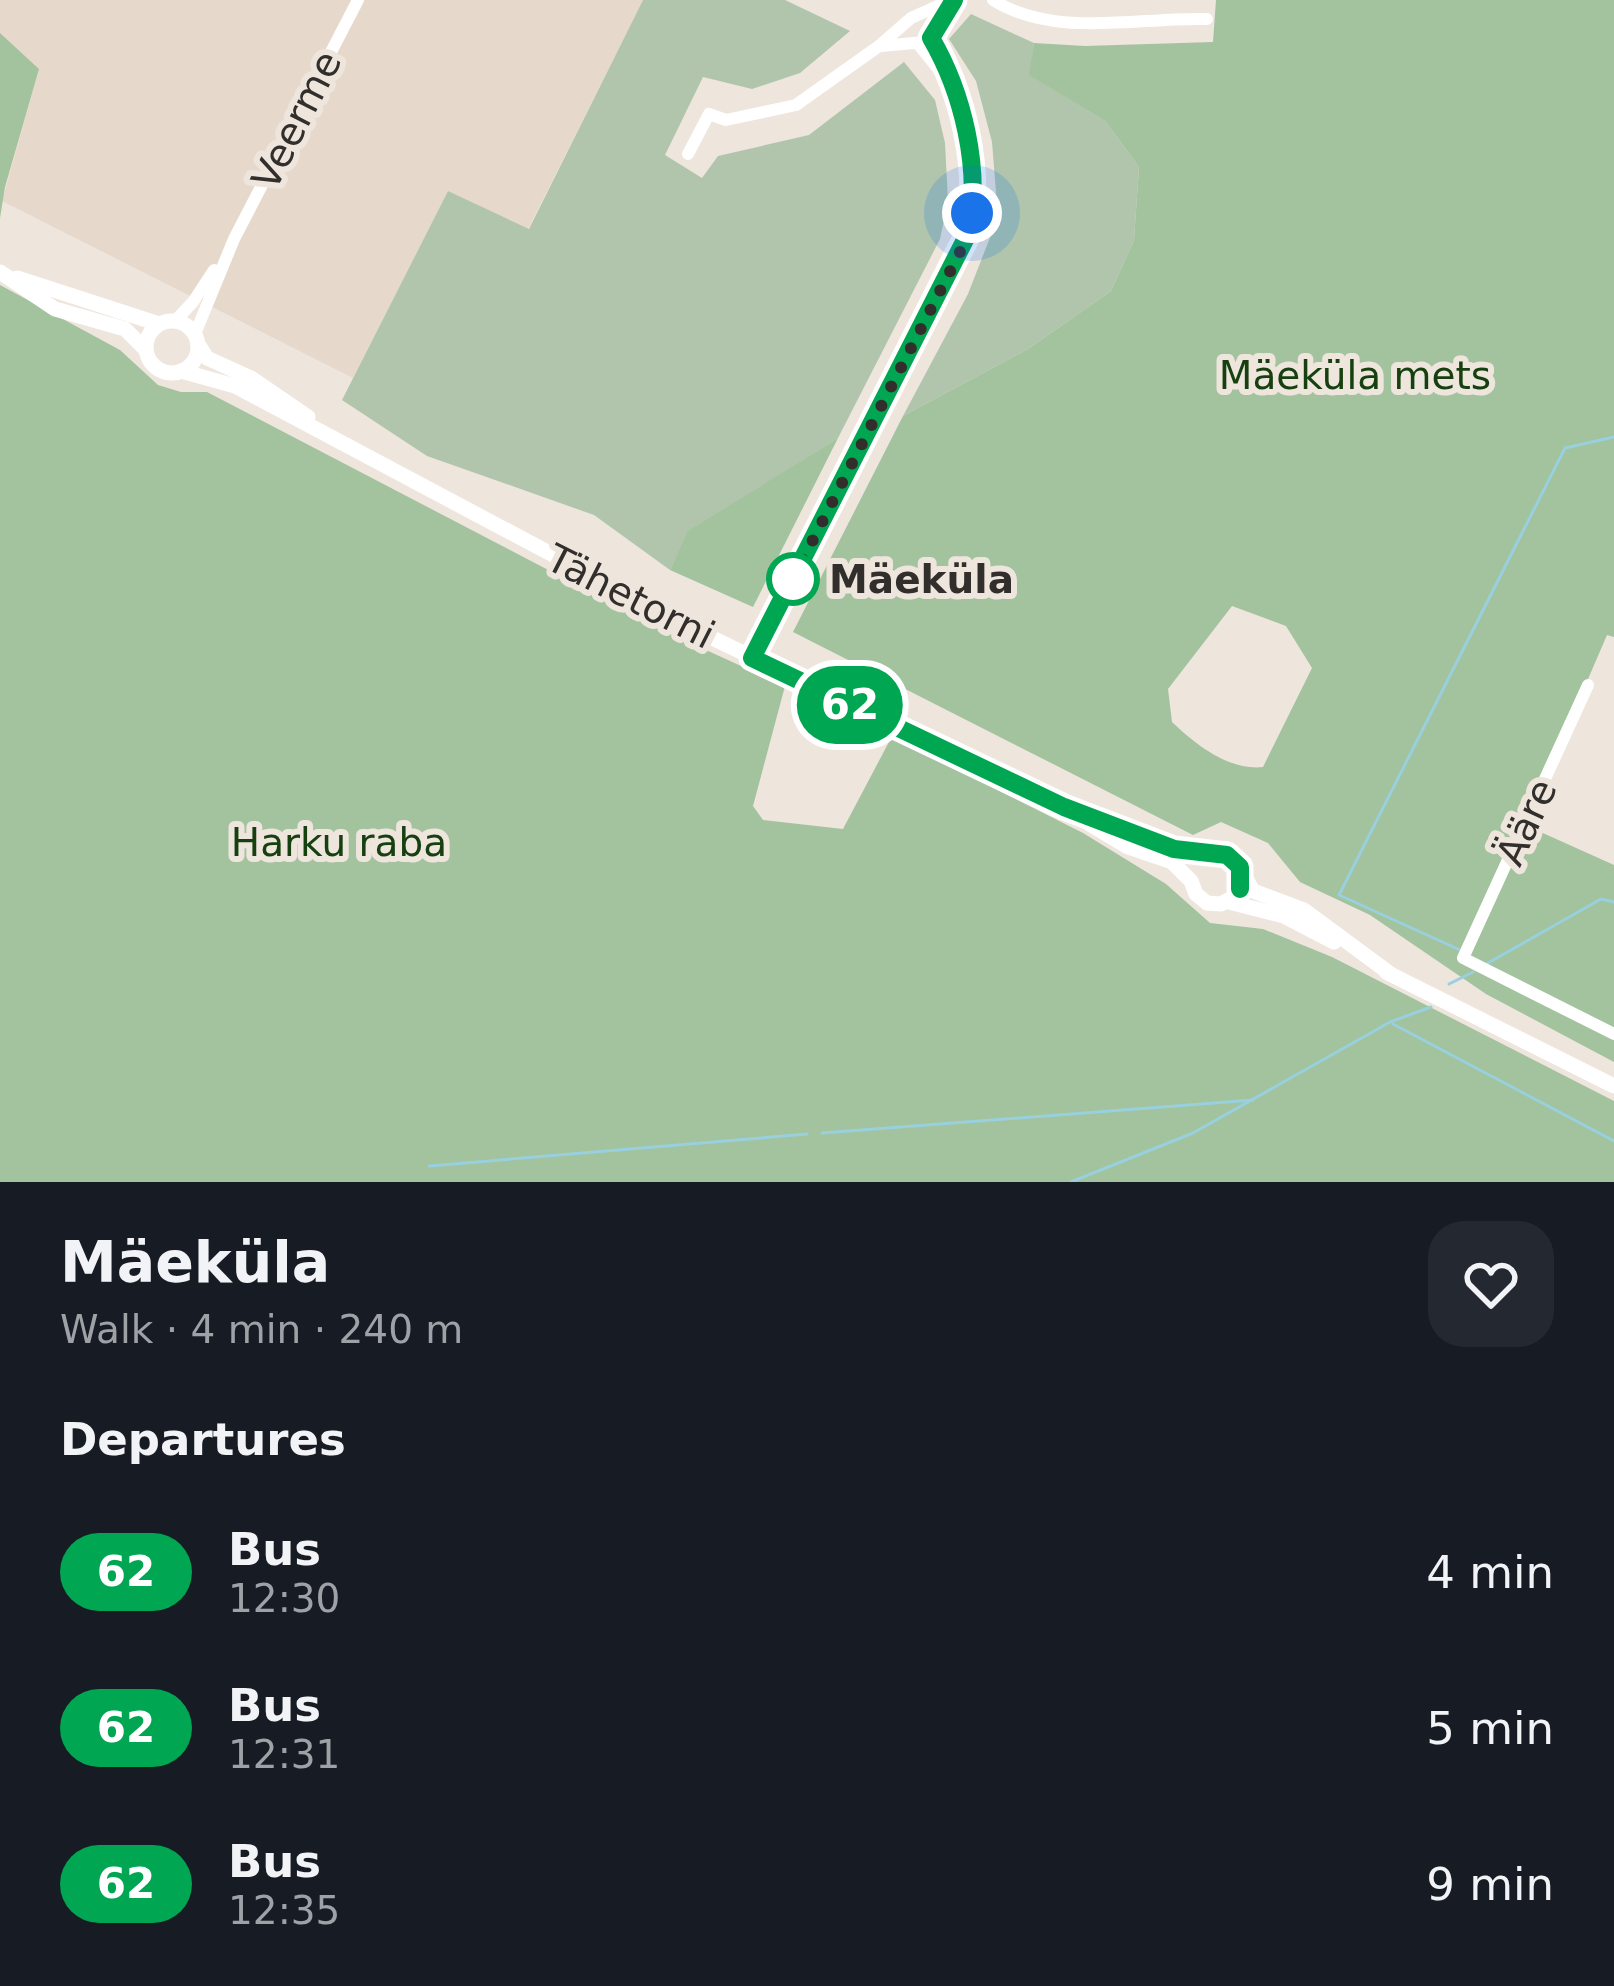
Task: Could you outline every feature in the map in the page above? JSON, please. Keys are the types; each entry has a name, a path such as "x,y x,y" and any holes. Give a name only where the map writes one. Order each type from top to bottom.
{"street":[{"name":"Veerme","path":"167,323 193,302 234,239 358,0"},
{"path":"688,154 710,114 726,120 796,105 913,19 952,0"},
{"path":"880,46 923,38 952,0"},
{"path":"992,0 1028,17 1055,23 1207,20"},
{"path":"913,19 930,21 923,38"},
{"path":"752,658 969,232 972,197 966,127 949,81 923,38 905,33 913,19"},
{"name":"Veerme","path":"196,339 234,239"},
{"path":"1,272 167,323 196,339 194,360 181,371 159,369 125,329 55,309 1,272"},
{"path":"146,350 149,335 167,323"},
{"name":"Tähetorni","path":"196,339 207,358 266,387 333,438"},
{"name":"Tähetorni","path":"181,371 235,386 752,658 1064,807 1174,849 1209,854"},
{"name":"Ääre","path":"1588,685 1462,958 1613,1031"},
{"name":"Tähetorni","path":"1064,807 1116,841 1172,862 1191,881"},
{"path":"1392,975 1304,910 1258,894 1232,858 1209,854 1195,864 1191,881 1196,894 1207,903 1229,902 1295,921 1392,975 1614,1086"},
{"path":"1229,902 1240,889 1242,877"}],"shaded area":[{"path":"0,0 643,0 528,229 448,191 353,378 2,201 39,69 0,33"}],"green space":[{"path":"643,0 785,0 850,31 800,73 752,89 703,77 665,155 702,178 718,156 809,135 904,62 935,100 945,143 948,201 940,239 838,438 689,531 670,570 594,515 427,456 342,400 448,191 529,229"},
{"name":"Mäeküla mets","path":"1216,0 1614,0 1614,637 1607,635 1525,825 1614,865 1614,1062 1486,994 1370,915 1300,882 1268,843 1221,822 1193,835 793,632 903,416 1028,349 1111,291 1134,240 1139,167 1105,121 1029,75 1034,43 1213,42","holes":["1232,606 1286,626 1312,668 1263,767 1225,760 1172,722 1168,689"]},
{"path":"971,14 1034,43 1030,75 1105,121 1139,167 1134,240 1111,291 1028,349 903,416 968,294 998,217 992,142 976,81 949,39"},
{"path":"0,33 39,69 0,218"},
{"name":"Harku raba","path":"0,285 120,350 158,385 181,392 207,392 671,634 785,686 753,806 763,820 843,829 890,740 899,740 1083,833 1166,884 1210,923 1263,929 1332,957 1614,1101 1614,1182 0,1182"},
{"path":"838,438 753,607 670,570 688,531"}],"waterway":[{"path":"1460,950 1339,895 1565,448 1614,437"},
{"path":"1488,963 1601,899 1614,902"},
{"path":"1449,984 1473,972"},
{"path":"1071,1182 1193,1133 1390,1022 1431,1007"},
{"path":"1393,1024 1614,1141"},
{"path":"822,1133 1253,1100"},
{"path":"429,1166 807,1134"}],"bus line":[{"name":"62","path":"954,0 931,38 966,127 972,197 969,232 752,658 1064,807 1174,849 1227,855 1240,867 1240,889"}],"place":[{"name":"Mäeküla","path":"793,579"}],"route":[{"path":"793,579 964,244 972,213"}]}
